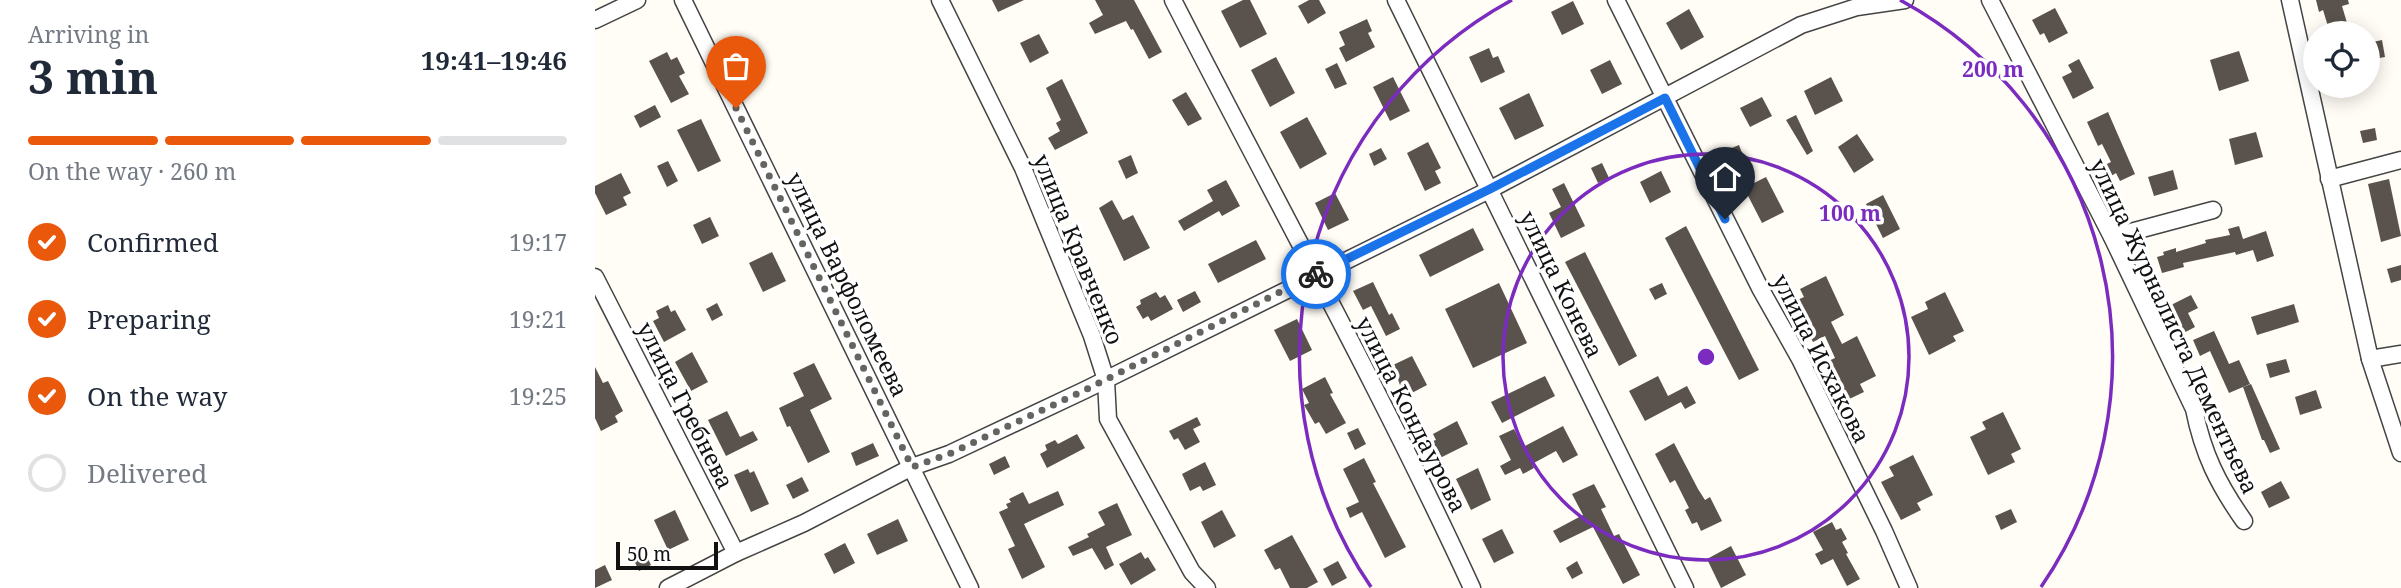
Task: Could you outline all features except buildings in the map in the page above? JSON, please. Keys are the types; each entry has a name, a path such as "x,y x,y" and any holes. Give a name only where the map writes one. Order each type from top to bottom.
{"street":[{"path":"595,20 637,0"},
{"name":"улица Варфоломеева","path":"683,0 970,588"},
{"name":"улица Кравченко","path":"940,0 1023,168 1092,336 1106,380 1108,419 1192,572 1207,588"},
{"name":"улица Кондаурова","path":"1173,0 1317,274 1472,588"},
{"name":"улица Конева","path":"1396,0 1685,588"},
{"name":"улица Исхакова","path":"1616,0 1760,288 1806,372 1909,588"},
{"path":"668,588 736,553 804,523 912,467 949,454 1106,380 1490,189 1801,25 1857,7 1905,0"},
{"name":"улица Журналиста Дементьева","path":"1990,0 2112,237 2194,409 2199,436 2221,489 2244,521"},
{"path":"2290,0 2370,359 2401,453"},
{"path":"2329,179 2401,160"},
{"path":"2112,237 2213,210"},
{"name":"улица Гребнева","path":"595,277 736,553"},
{"path":"2370,359 2401,354"}],"way so far":[{"path":"736,108 912,467 949,454 1085,390 1316,274"}],"route":[{"path":"1316,274 1490,189 1665,98 1725,219"}]}
